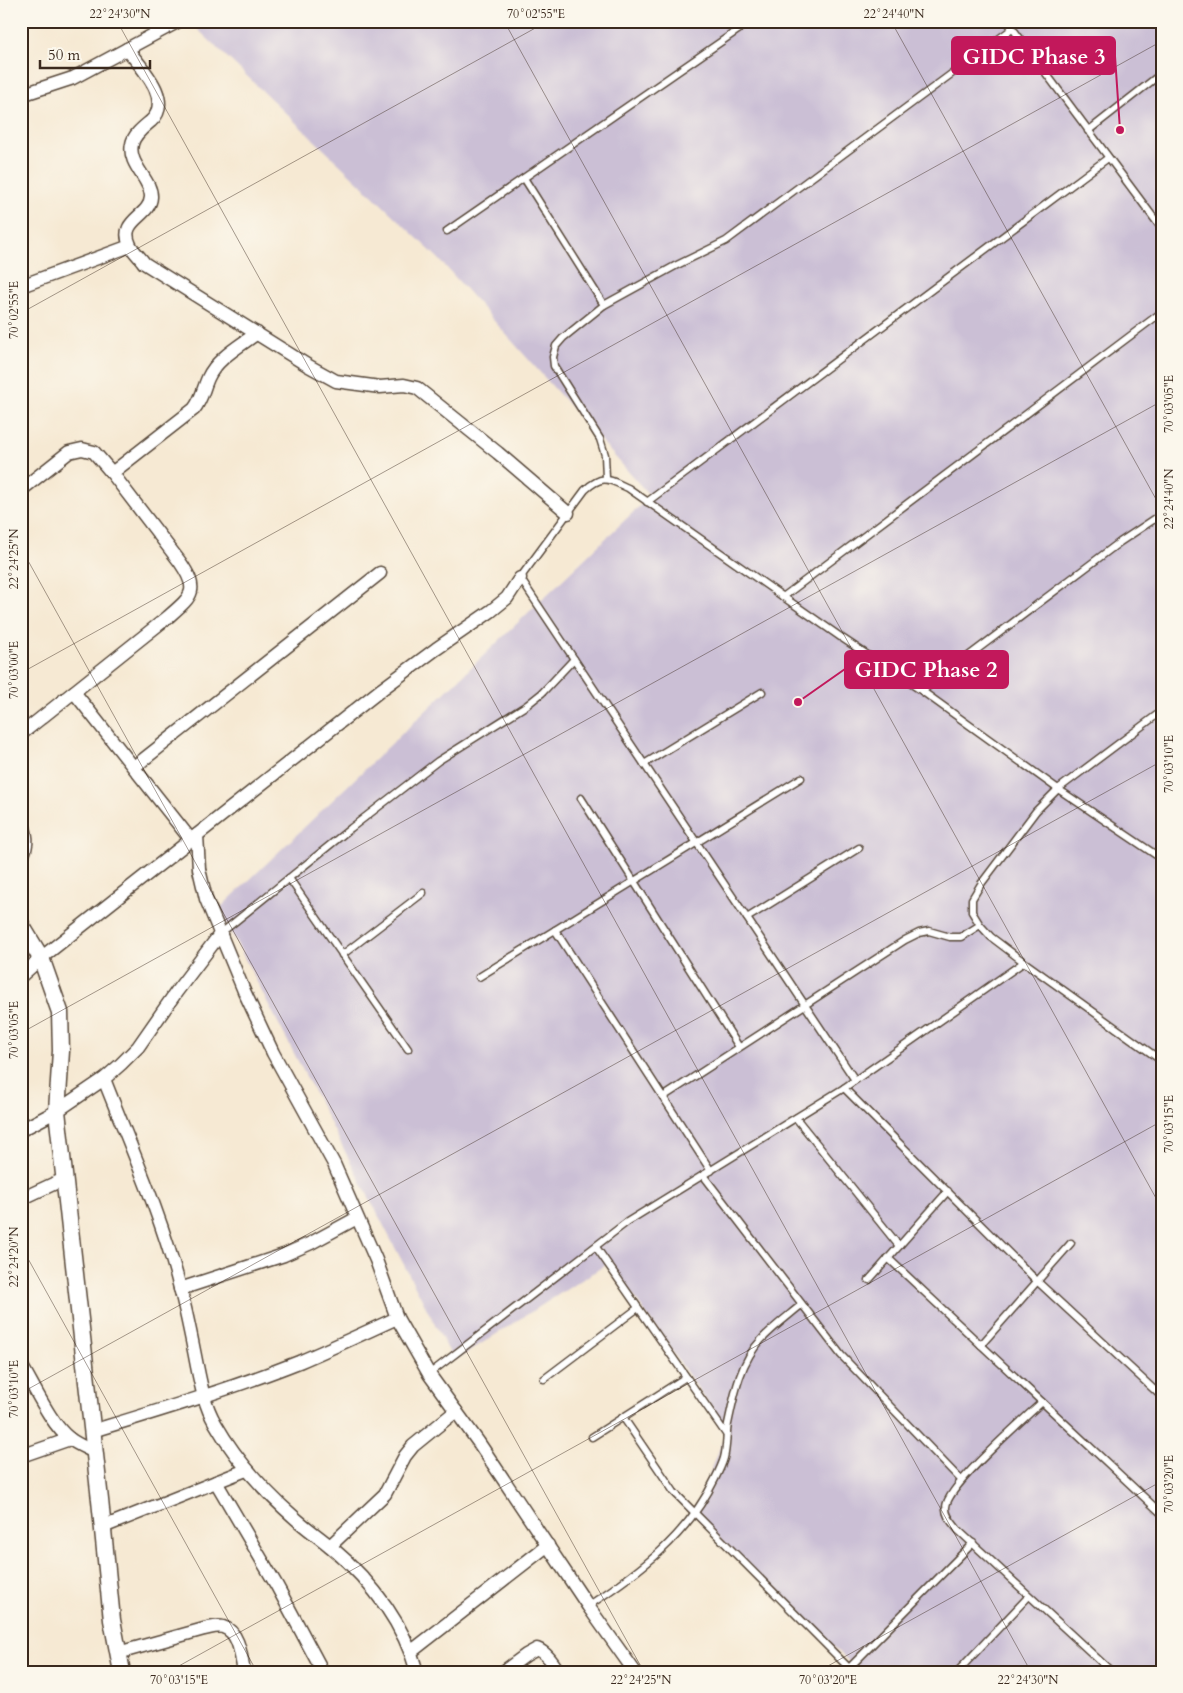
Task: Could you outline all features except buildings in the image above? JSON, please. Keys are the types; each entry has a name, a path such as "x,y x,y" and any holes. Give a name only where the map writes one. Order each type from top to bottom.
{"street":[{"path":"21,95 73,78 179,21"},
{"path":"128,49 151,81 160,102 159,111 138,133 132,143 135,164 149,188 151,197 145,210 129,225 127,235 130,246 144,262 336,381 380,387 404,385 417,388 498,453 568,513"},
{"path":"21,286 130,246"},
{"path":"112,473 194,410 200,402 213,368 224,357 257,333"},
{"path":"21,490 69,452 82,449 94,452 180,562 190,577 191,587 188,599 168,617 21,734"},
{"path":"134,767 380,573"},
{"path":"21,976 41,958 382,689 491,611 507,598 520,578"},
{"path":"74,692 134,767 194,837 206,899 244,992 273,1053 334,1164 376,1260 397,1318 428,1374 480,1442 588,1606 634,1672"},
{"path":"21,818 28,839 26,851 21,858"},
{"path":"21,925 41,958 60,1012 61,1051 57,1111 112,1620 122,1672"},
{"path":"21,1130 57,1111 104,1079 138,1047 221,933"},
{"path":"104,1079 169,1248 180,1288 204,1397 214,1422 246,1470 295,1519 330,1546 367,1581 388,1608 412,1651 417,1672"},
{"path":"21,1199 64,1179"},
{"path":"180,1288 284,1255 311,1244 357,1218"},
{"path":"92,1431 204,1397 299,1362 397,1318"},
{"path":"21,1364 47,1410 61,1430 70,1439 94,1452"},
{"path":"330,1546 384,1494 405,1456 414,1446 456,1411"},
{"path":"21,1456 70,1439"},
{"path":"103,1527 246,1470"},
{"path":"216,1482 323,1672"},
{"path":"412,1651 548,1545"},
{"path":"118,1653 217,1626 225,1628 233,1634 239,1646 244,1672"},
{"path":"504,1672 537,1649 549,1658 559,1672"}],"lane":[{"path":"447,231 751,21"},
{"path":"1007,21 1162,229"},
{"path":"606,478 606,455 600,439 554,366 553,356 556,346 563,338 604,305 726,240 1012,29"},
{"path":"1088,131 1162,74"},
{"path":"647,502 1108,158"},
{"path":"524,178 604,305"},
{"path":"783,597 1162,312"},
{"path":"855,1080 520,578 585,490 596,480 606,478 628,488 783,597 922,690 1058,789 1162,859"},
{"path":"922,690 1112,548 1162,514"},
{"path":"221,933 438,761 527,705 542,693 574,659"},
{"path":"644,764 762,692"},
{"path":"1162,711 1058,789 1036,810 972,899 972,912 991,937 1162,1061"},
{"path":"479,977 801,778"},
{"path":"580,798 739,1047"},
{"path":"747,918 859,848"},
{"path":"288,878 408,1048"},
{"path":"342,955 423,893"},
{"path":"663,1097 905,940 919,933 929,931 950,937 960,937 980,924"},
{"path":"555,930 710,1170"},
{"path":"428,1374 627,1222 844,1088 1024,962"},
{"path":"844,1088 1038,1282 1162,1397"},
{"path":"796,1118 899,1246"},
{"path":"703,1175 841,1355 961,1480"},
{"path":"869,1280 948,1191"},
{"path":"981,1345 1071,1243"},
{"path":"596,1247 726,1434"},
{"path":"888,1258 1162,1514"},
{"path":"588,1606 628,1579 653,1559 695,1514 715,1480 724,1459 726,1434 735,1393 747,1362 760,1341 801,1305"},
{"path":"544,1380 638,1308"},
{"path":"592,1437 686,1376"},
{"path":"1042,1402 961,1480 946,1504 946,1514 958,1530 1112,1672"},
{"path":"623,1417 674,1492 851,1670 972,1543"},
{"path":"957,1672 1030,1596"}],"shaded area":[{"path":"189,21 1162,21 1162,1672 860,1672 694,1514 727,1430 610,1262 454,1361 219,909 650,496 438,258"}],"place":[{"name":"GIDC Phase 3","path":"1120,130"},
{"name":"GIDC Phase 2","path":"798,702"}]}
